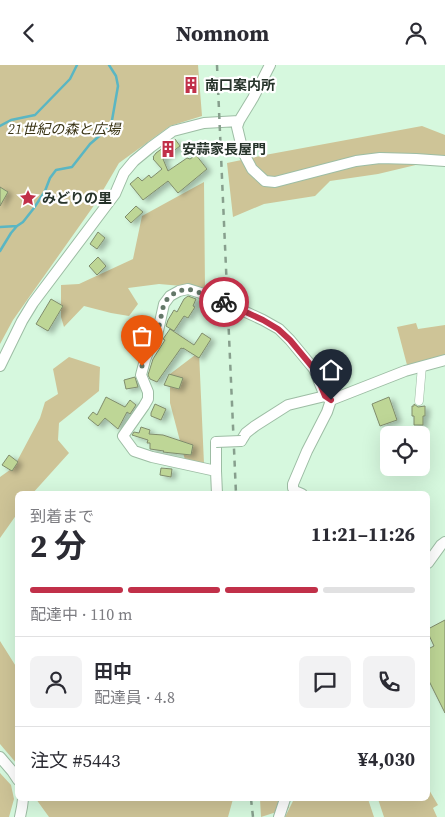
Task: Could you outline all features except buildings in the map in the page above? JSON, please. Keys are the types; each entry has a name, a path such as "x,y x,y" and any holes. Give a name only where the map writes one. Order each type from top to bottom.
{"street":[{"path":"270,65 237,127 244,152 252,169 265,181 275,182 356,161 380,158 445,161"},
{"path":"0,366 33,303 113,197 124,173 134,161 173,131 204,123 239,121"},
{"path":"216,471 152,457 134,451 123,436 148,399 148,391 141,375 148,352 156,340 164,303 178,291 188,289 235,307 278,329 314,369 328,398 327,412 307,451 294,484 293,488 295,491"},
{"path":"217,491 216,442 241,441 246,433 255,426 288,405 328,398 405,371 445,360"},
{"path":"419,401 422,366"},
{"path":"430,560 445,542"},
{"path":"0,757 15,776"},
{"path":"20,817 23,801"},
{"path":"280,817 284,801"}],"green space":[{"name":"21世紀の森と広場","path":"0,65 198,65 202,116 170,126 119,163 95,204 13,320 0,344"},
{"path":"422,126 445,135 445,158 378,174 330,181 315,196 264,204 233,217 227,163"},
{"path":"204,182 205,288 159,284 128,288 138,304 129,316 84,306 64,327 61,317 61,285 79,284 133,259 142,216"},
{"path":"416,323 418,329 445,325 445,355 407,365 397,327"},
{"path":"199,352 204,464 185,460 170,403 170,374"},
{"path":"69,357 100,367 99,391 59,423 58,440 69,453 35,491 15,491 15,517 0,538 0,477 14,467 40,418 45,402 58,394 53,369"},
{"path":"0,641 15,665 15,762 0,744"},
{"path":"0,773 11,785 14,799 9,817 0,817"},
{"path":"430,791 438,805 433,808 437,817 384,817 379,801 430,801"},
{"path":"37,801 232,801 228,817 49,817"},
{"path":"260,801 289,801 289,808 261,817"},
{"path":"293,801 369,801 374,817 285,817"}],"waterway":[{"path":"0,126 11,120 35,115 70,79 77,65"},
{"path":"0,251 11,233 34,208 56,170 72,167 90,144 111,126 118,86 116,76 109,65"},
{"path":"0,227 17,226"}],"railway":[{"path":"217,65 236,491"},
{"path":"251,801 253,817"}],"way so far":[{"path":"142,366 156,340 164,303 170,296 178,291 188,289 224,302"}],"place":[{"name":"南口案内所","path":"191,85"},
{"name":"安蒜家長屋門","path":"168,149"},
{"name":"みどりの里","path":"28,198"}],"route":[{"path":"224,302 278,329 290,340 314,369 325,396 331,400"}]}
